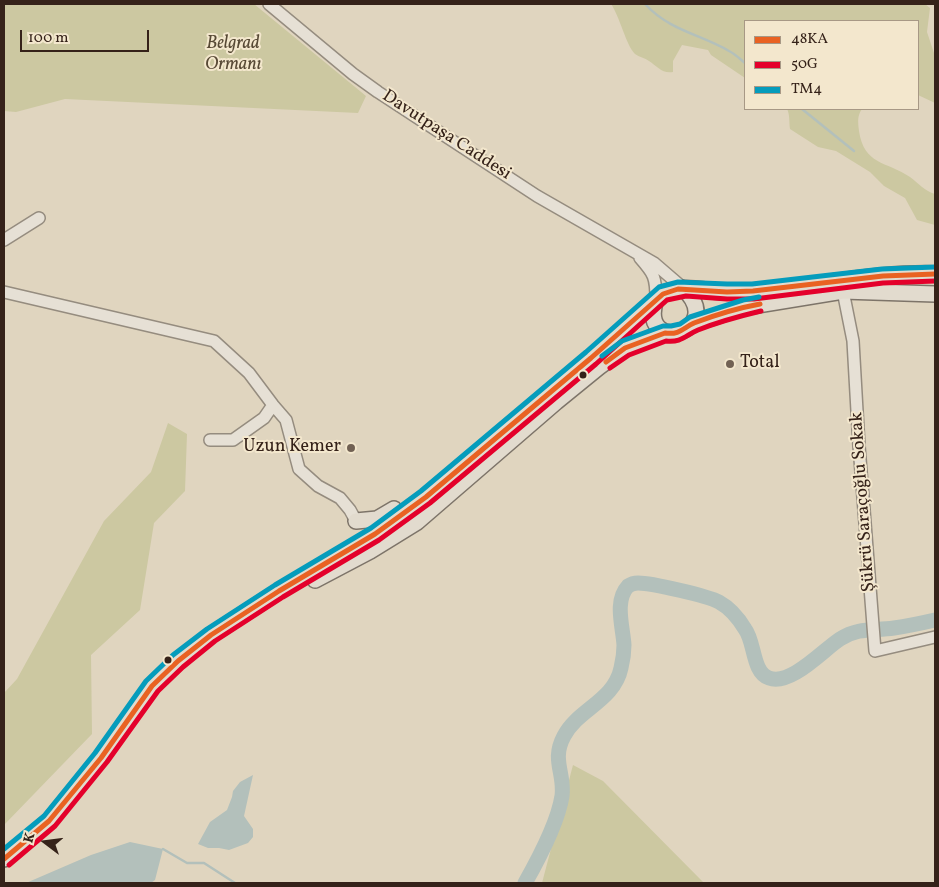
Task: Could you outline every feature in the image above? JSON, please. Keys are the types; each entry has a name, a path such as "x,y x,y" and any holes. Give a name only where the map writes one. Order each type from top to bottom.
{"main road":[{"path":"366,544 426,497 591,358 656,299 669,290 683,288 727,292 920,273 935,274"},
{"path":"683,288 694,302 695,316 692,324"},
{"path":"4,870 42,833 84,781 152,686 178,662 218,630 279,591 366,544 417,522 556,402 625,348 664,333 671,334 683,331 692,324 745,307 842,292 935,294"},
{"path":"656,299 653,307 655,322 664,333"},
{"path":"366,544 356,520 377,519 394,509 426,497"},
{"path":"4,859 42,833"}],"street":[{"name":"Davutpaşa Caddesi","path":"269,4 346,69 378,92 538,196 654,263 683,288"},
{"path":"4,240 39,218"},
{"path":"635,253 651,271 656,282 656,299"},
{"path":"4,292 214,340 249,373 286,420 299,469 318,486 340,498 356,520"},
{"name":"Şükrü Saraçoğlu Sokak","path":"842,292 853,341 875,651 935,637"},
{"path":"210,440 233,440 264,418 273,405"}],"green space":[{"name":"Belgrad Ormanı","path":"4,4 254,4 366,96 358,113 65,99 16,112 4,111"},
{"path":"611,4 925,4 930,8 927,32 935,56 935,103 919,95 919,20 744,20 744,77 711,55 708,50 682,45 673,61 673,72 663,71 635,54"},
{"path":"787,110 861,110 858,125 866,150 877,161 910,177 935,194 935,225 917,220 905,198 884,186 870,172 836,151 818,147 790,129"},
{"path":"168,423 187,434 185,491 154,523 140,610 91,655 92,734 4,825 4,693 17,679 104,521 151,472"},
{"path":"573,765 603,781 704,883 542,883"}],"shaded area":[{"path":"253,775 244,816 253,829 253,837 248,843 229,850 208,848 198,844 210,822 227,810 233,791 240,782"},
{"path":"130,842 163,849 155,880 151,883 26,883 91,855"}],"waterway":[{"path":"645,4 675,26 718,45 744,62"},
{"path":"803,110 854,151"},
{"path":"525,883 547,841 560,806 562,780 558,759 560,745 564,736 570,727 611,689 622,665 624,648 620,607 621,599 628,586 638,583 667,587 704,596 723,604 743,625 751,641 759,670 769,678 778,679 797,672 847,635 866,630 886,629 935,620"},
{"path":"163,849 187,863 204,863 235,883"}],"transit line":[{"name":"TM4","path":"4,849 44,816 95,753 146,681 173,655 207,629 275,585 371,528 421,491 586,352 659,287 678,282 752,284 882,269 935,267"},
{"name":"48KA","path":"4,859 49,821 101,758 152,686 178,661 211,635 279,591 375,534 426,497 591,358 663,294 678,289 727,292 753,291 883,276 935,274"},
{"name":"50G","path":"9,865 55,826 107,762 158,691 183,667 215,641 283,597 379,540 430,503 596,364 667,300 686,296 754,299 883,283 935,281"},
{"name":"TM4","path":"602,356 622,341 663,326 680,324 690,317 743,300 759,297"},
{"name":"48KA","path":"606,362 625,348 665,333 678,332 694,323 718,315 760,304"},
{"name":"50G","path":"610,368 629,355 666,341 680,340 713,324 761,311"}],"place":[{"name":"Total","path":"730,364"},
{"name":"Uzun Kemer","path":"351,448"}]}
